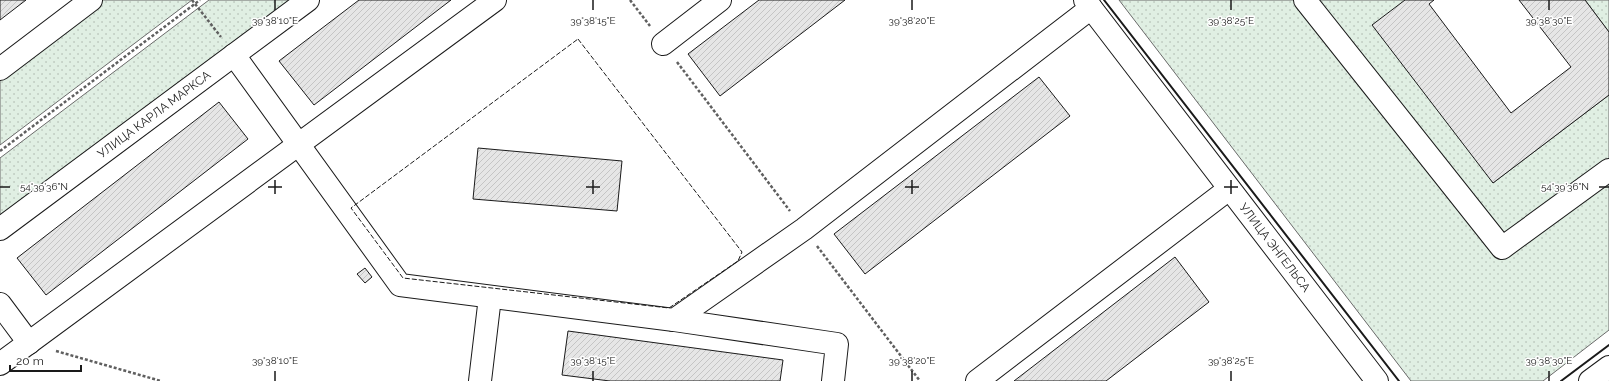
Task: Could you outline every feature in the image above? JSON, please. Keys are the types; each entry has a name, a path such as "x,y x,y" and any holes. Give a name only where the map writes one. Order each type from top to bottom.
{"street":[{"path":"0,69 91,0"},
{"name":"УЛИЦА КАРЛА МАРКСА","path":"0,229 308,0"},
{"path":"0,364 495,0"},
{"path":"663,44 720,0"},
{"path":"1305,0 1502,248 1609,170"},
{"path":"674,320 804,229 1088,4"},
{"name":"УЛИЦА ЭНГЕЛЬСА","path":"1088,4 1375,380"},
{"path":"234,55 400,285 674,320 837,344 833,381"},
{"path":"977,381 1229,188"},
{"path":"480,381 490,297"},
{"path":"0,304 29,343"},
{"path":"1590,381 1609,367"}],"path":[{"path":"192,0 234,55"},
{"path":"0,151 200,0"},
{"path":"630,0 920,381"},
{"path":"29,343 161,381"}],"green space":[{"path":"101,0 192,0 0,145 0,77"},
{"path":"209,0 290,0 0,220 0,158"},
{"path":"1119,0 1405,0 1493,183 1609,95 1609,330 1543,381 1411,381"},
{"path":"1585,0 1609,0 1609,32"}],"building":[{"path":"0,0 26,0 0,20"},
{"path":"359,0 451,0 314,105 279,61"},
{"path":"759,0 845,0 720,96 688,54"},
{"path":"1405,0 1434,0 1429,4 1511,113 1571,67 1519,0 1585,0 1609,32 1609,95 1493,183 1372,25"},
{"path":"1039,77 1070,116 865,274 834,234"},
{"path":"219,102 248,139 46,295 17,258"},
{"path":"478,148 622,161 617,211 473,199"},
{"path":"1175,257 1209,302 1106,381 1014,381"},
{"path":"365,268 372,277 365,283 357,274"},
{"path":"568,331 783,360 780,381 610,381 562,375"}],"fence":[{"path":"578,39 742,252 738,261 669,308 403,278 351,208 578,39"}],"wall":[{"path":"1104,0 1399,381"},
{"path":"1561,381 1609,345"}]}
